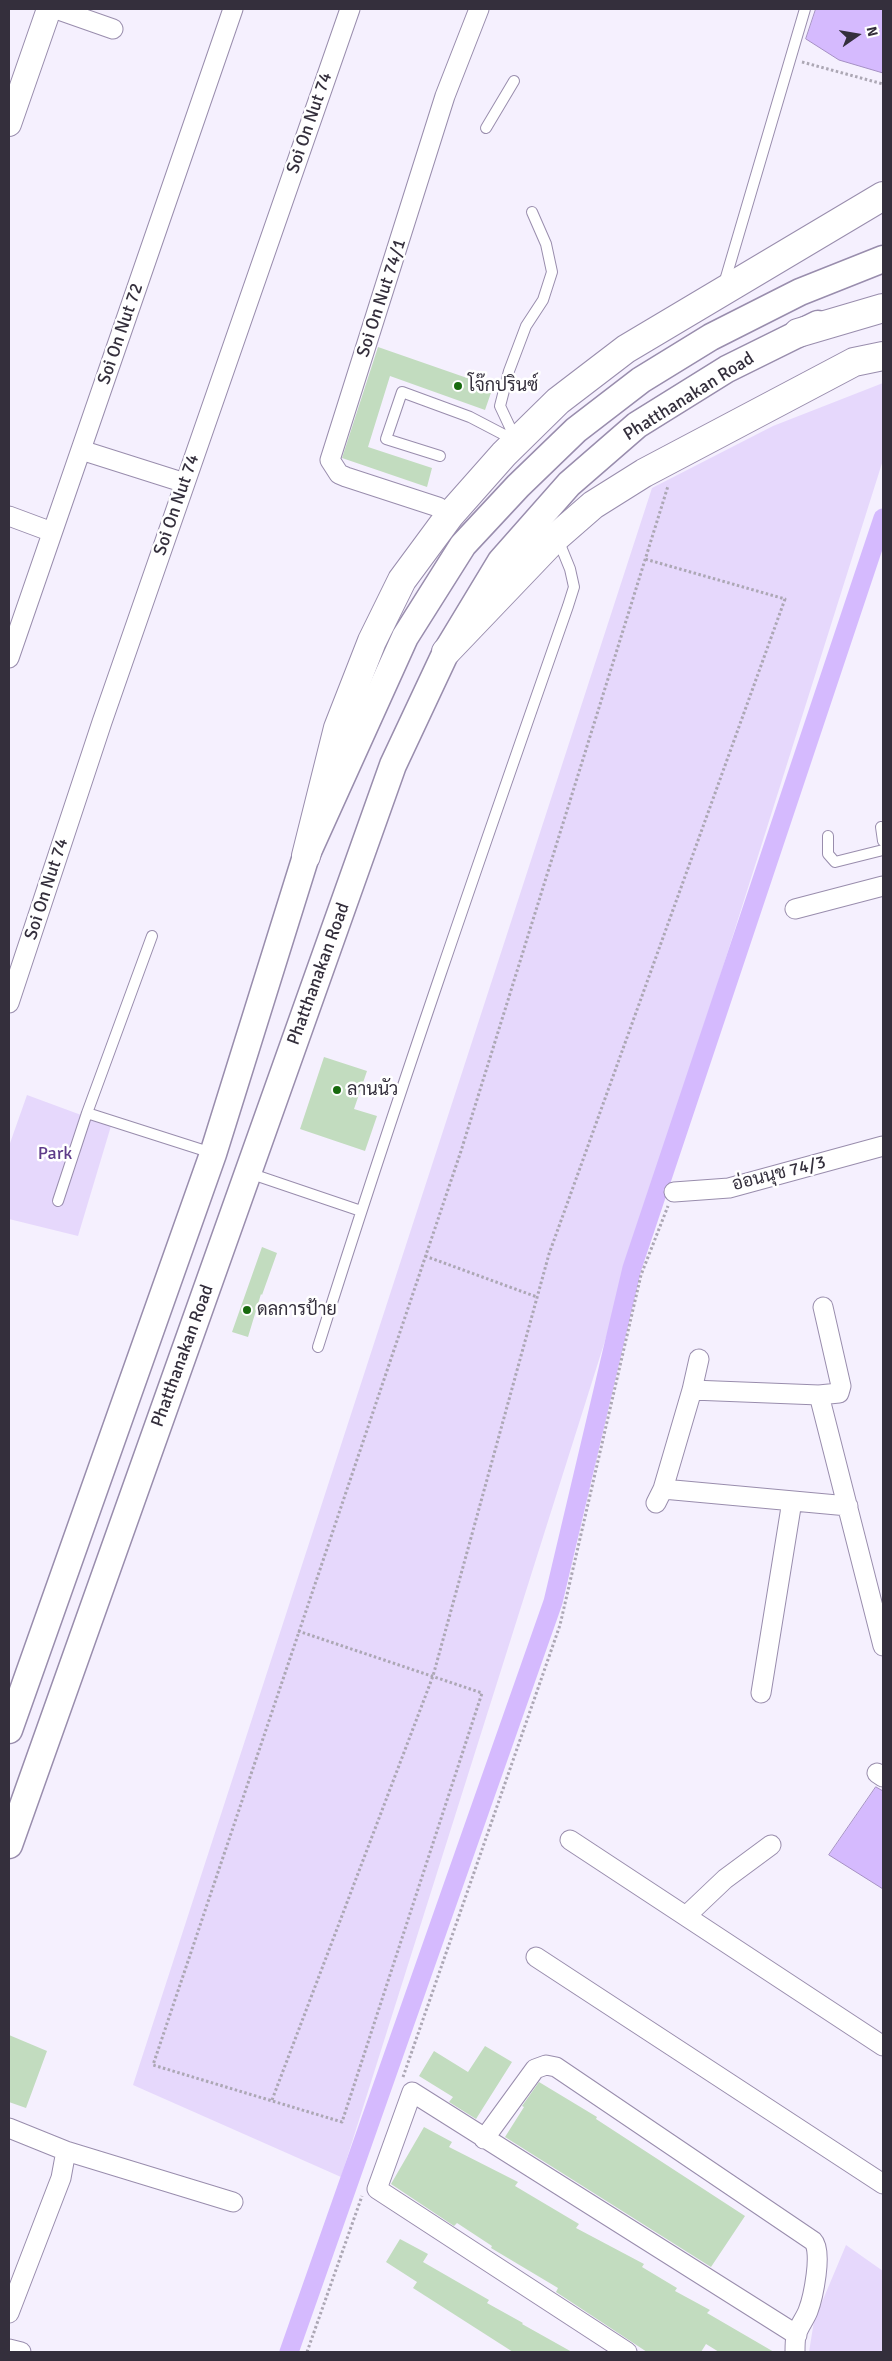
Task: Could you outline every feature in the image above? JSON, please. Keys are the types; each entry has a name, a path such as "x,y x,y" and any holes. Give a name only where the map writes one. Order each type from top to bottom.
{"main road":[{"path":"306,856 338,728 372,641 402,580 450,514 517,441 558,401 626,349 883,195"},
{"name":"Phatthanakan Road","path":"9,1730 214,1154 306,856 405,637 463,545 518,486 576,430 641,380 711,336 782,301 883,258"},
{"name":"Phatthanakan Road","path":"9,1845 393,765 446,652 501,561 569,484 637,425 727,369 798,333 883,296"},
{"path":"798,333 883,308"},
{"path":"446,652 557,536 593,505 644,472 874,355"}],"street":[{"path":"9,124 49,9"},
{"path":"56,9 113,29"},
{"name":"Soi On Nut 72","path":"9,658 233,9"},
{"name":"Soi On Nut 74","path":"9,1003 102,722 350,9"},
{"name":"Soi On Nut 74/1","path":"450,514 438,508 339,474 330,460 445,96 479,9"},
{"path":"80,450 185,483"},
{"path":"9,516 52,532"},
{"path":"795,909 883,886"},
{"name":"อ่อนนุช 74/3","path":"674,1192 730,1188 883,1146"},
{"path":"692,1390 820,1395 839,1393 841,1386 823,1307"},
{"path":"699,1359 692,1390 659,1496 792,1501 848,1506"},
{"path":"820,1395 883,1646"},
{"path":"761,1693 792,1501"},
{"path":"570,1840 883,2046"},
{"path":"686,1916 706,1894 771,1845"},
{"path":"536,1957 883,2184"},
{"path":"484,2138 535,2069 546,2065 556,2067 816,2245 817,2263 808,2309 796,2344 412,2092 376,2189 627,2352"},
{"path":"9,2128 66,2152 233,2202"},
{"path":"9,2313 61,2178 66,2152"},
{"path":"9,2349 21,2352"}],"lane":[{"path":"722,290 805,9"},
{"path":"486,128 514,81"},
{"path":"517,441 500,406 509,371 523,335 543,300 552,272 546,244 532,212"},
{"path":"440,456 386,439 402,392 470,418 517,441"},
{"path":"318,1347 361,1211 574,586 570,569 557,536"},
{"path":"882,827 883,841"},
{"path":"828,836 828,854 835,862 883,850"},
{"path":"58,1201 87,1113 152,936"},
{"path":"87,1113 214,1154"},
{"path":"248,1172 361,1211"}],"path":[{"path":"790,59 883,84"},
{"path":"298,1631 482,1693 342,2122 153,2065 298,1631 461,1151 668,485"},
{"path":"272,2100 433,1676 549,1254 785,598 645,559"},
{"path":"402,2080 560,1625 641,1275 674,1192"},
{"path":"425,1256 537,1297"},
{"path":"308,2352 363,2192"}],"green space":[{"path":"883,383 883,460 341,2177 133,2085 652,488 773,426"},
{"name":"Park","path":"27,1095 111,1126 78,1236 9,1219 9,1146"},
{"path":"846,2245 883,2271 883,2352 809,2352 814,2321"}],"shaded area":[{"path":"816,9 883,9 883,73 839,60 806,39"},
{"path":"876,1787 883,1791 883,1889 829,1855"}],"building":[{"path":"378,347 493,387 485,410 390,376 368,447 432,468 427,487 342,458"},
{"name":"ลานนัว","path":"324,1057 367,1071 354,1109 377,1116 365,1151 300,1129"},
{"path":"262,1247 277,1253 261,1294 248,1337 232,1332"},
{"path":"9,2035 47,2051 26,2108 9,2102"},
{"path":"485,2046 512,2062 476,2119 449,2102 453,2097 419,2076 434,2051 468,2072"},
{"path":"539,2082 597,2117 596,2119 745,2216 711,2267 505,2137 524,2107 522,2106"},
{"path":"424,2127 452,2142 449,2147 518,2182 515,2186 579,2224 576,2228 644,2264 642,2267 677,2288 675,2291 710,2310 707,2313 774,2352 719,2352 706,2344 701,2352 647,2352 556,2292 558,2288 491,2248 492,2246 457,2223 454,2226 391,2184"},
{"path":"400,2239 428,2254 423,2262 489,2300 487,2303 572,2352 513,2352 413,2288 417,2282 386,2262"}],"waterway":[{"path":"289,2352 553,1602 632,1268 883,518"}],"place":[{"name":"โจ๊กปรินซ์","path":"458,386"},
{"name":"ลานนัว","path":"337,1090"},
{"name":"ดลการป้าย","path":"247,1310"}]}
